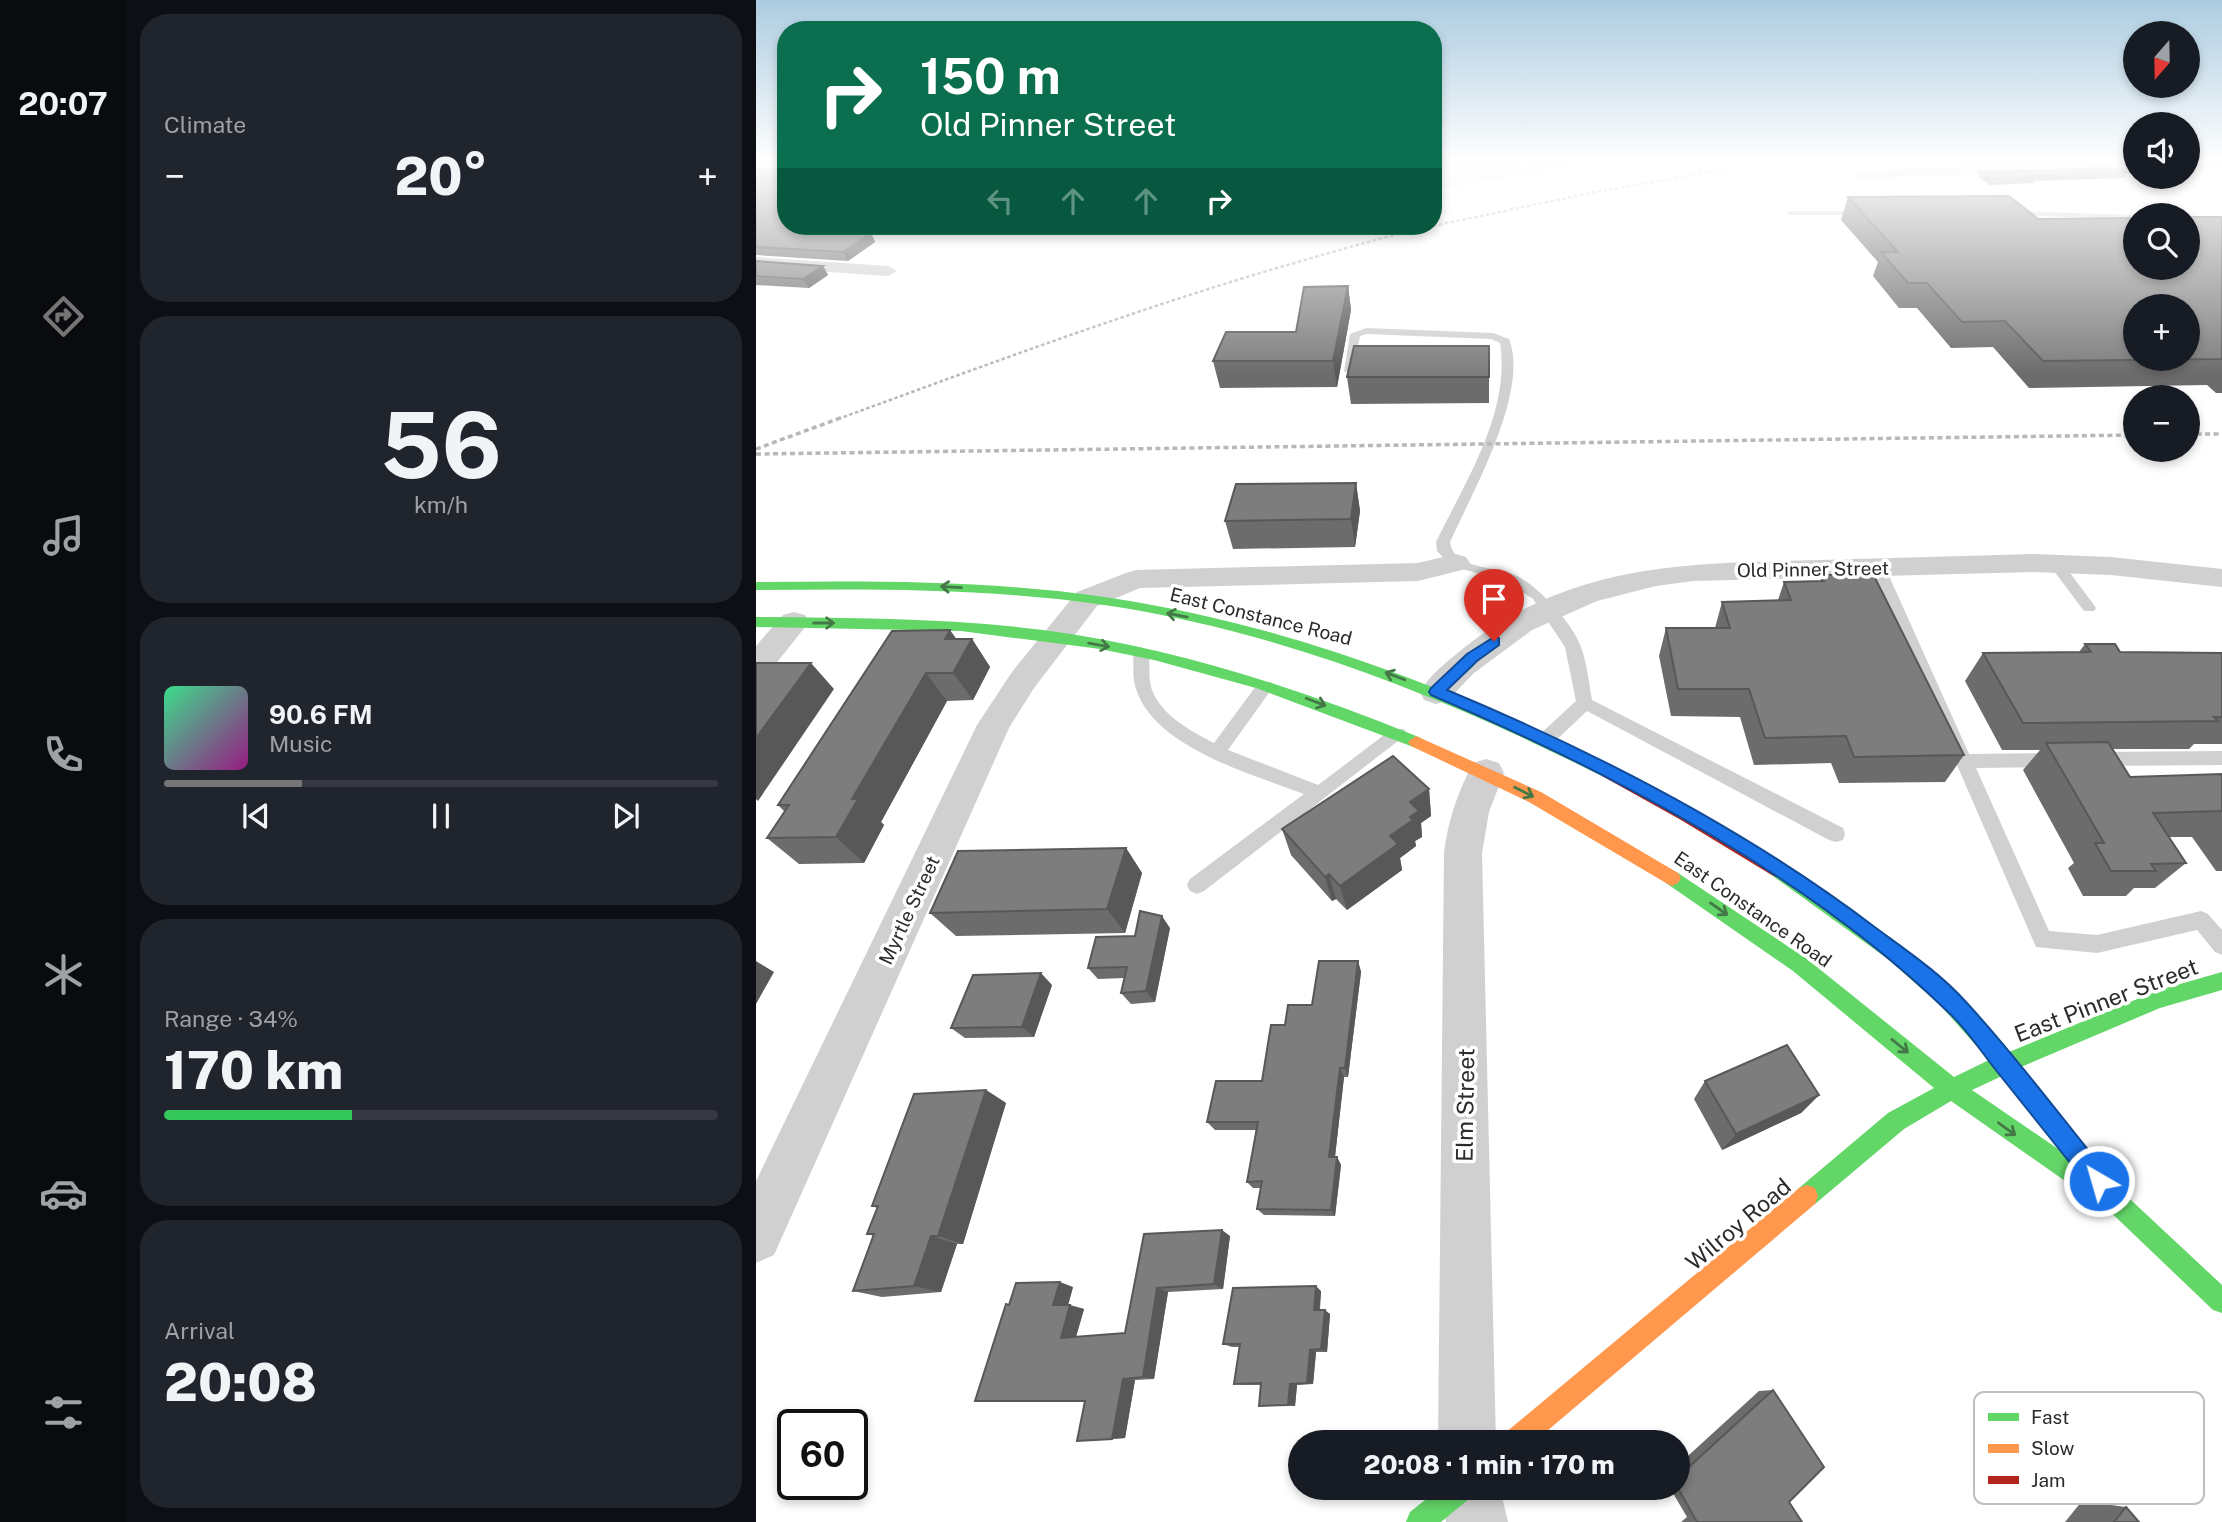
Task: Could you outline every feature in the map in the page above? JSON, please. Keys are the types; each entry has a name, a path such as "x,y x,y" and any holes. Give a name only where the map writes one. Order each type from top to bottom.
{"main road":[{"name":"East Constance Road","path":"756,586 946,586 1087,599 1222,624 1297,643 1436,692 1545,740 1689,815 1755,854 1841,912 1923,975 1958,1007 2006,1063 2114,1201 2222,1301"},
{"name":"East Constance Road","path":"756,622 903,623 992,629 1142,652 1265,685 1398,734 1486,773 1603,834 1699,894 1815,976 1952,1088 2016,1136 2114,1201"},
{"name":"East Pinner Street","path":"2006,1063 2159,999 2222,981"},
{"name":"Wilroy Road","path":"1528,1430 1896,1121 1952,1088 2006,1063"},
{"path":"1420,1522 1446,1500"}],"street":[{"path":"756,262 888,271"},
{"path":"1087,599 1136,579 1418,572 1456,563"},
{"name":"Old Pinner Street","path":"1436,692 1472,657 1517,625 1548,608 1611,585 1651,576 1693,572 2056,564 2193,573 2222,578"},
{"name":"Myrtle Street","path":"756,1237 994,725 1023,680 1087,599"},
{"path":"756,667 794,622"},
{"name":"Elm Street","path":"1467,1430 1463,1298 1466,1022 1463,853 1465,826 1475,794 1486,773"},
{"path":"1472,1500 1477,1522"}],"lane":[{"path":"1348,370 1355,334 1366,331 1493,336 1507,344 1509,369 1505,395 1496,422 1443,542 1444,551 1456,563 1511,578 1538,596 1573,646 1585,703"},
{"path":"2056,564 2089,608"},
{"path":"1878,567 2043,940 2097,944 2201,920 2222,945"},
{"path":"1142,652 1144,691 1159,714 1180,734 1320,793"},
{"path":"1218,751 1265,685"},
{"path":"1545,740 1585,703"},
{"path":"1585,703 1836,834"},
{"path":"1197,885 1398,734"},
{"path":"1963,761 2218,763"}],"building":[{"path":"756,232 777,232 777,235 868,235 843,252 756,247"},
{"path":"1880,232 2123,232 2123,280 2200,280 2200,232 2222,232 2222,359 2200,359 2200,294 2123,294 2123,360 2043,361 2005,321 1962,322 1927,283 1908,283 1881,252 1898,252"},
{"path":"756,261 823,266 803,279 756,276"},
{"path":"1348,286 1333,361 1213,361 1226,332 1296,332 1304,287"},
{"path":"1354,346 1489,346 1489,377 1347,377"},
{"path":"1356,483 1351,519 1225,521 1236,484"},
{"path":"1873,574 1964,755 1854,757 1846,736 1765,738 1749,689 1678,689 1666,628 1730,628 1722,602 1791,600 1784,582 1824,581 1822,577 1828,577 1827,575"},
{"path":"950,630 945,639 972,639 953,673 926,673 852,799 858,799 836,837 767,838 789,805 778,805 892,631"},
{"path":"2085,644 2115,644 2120,652 2222,653 2222,717 2214,717 2218,721 2023,723 1983,653 2091,652"},
{"path":"756,663 811,663 756,738"},
{"path":"2108,742 2130,777 2222,774 2222,811 2153,813 2186,863 2151,864 2156,871 2111,871 2095,843 2104,843 2046,743"},
{"path":"1393,756 1429,789 1410,802 1419,811 1410,817 1413,820 1390,836 1398,844 1340,886 1329,874 1325,877 1282,829"},
{"path":"1126,848 1107,909 930,913 958,851"},
{"path":"1140,911 1162,916 1146,991 1121,993 1127,967 1088,968 1096,937 1135,936"},
{"path":"1319,961 1358,961 1345,1068 1340,1068 1329,1157 1337,1157 1331,1210 1257,1209 1262,1181 1247,1182 1258,1122 1207,1122 1216,1081 1262,1081 1271,1025 1285,1025 1288,1005 1312,1005"},
{"path":"1041,973 1022,1027 951,1028 973,975"},
{"path":"1787,1045 1819,1095 1736,1134 1705,1081"},
{"path":"986,1090 938,1236 931,1236 914,1286 853,1291 874,1234 867,1234 878,1206 872,1206 914,1094"},
{"path":"1222,1230 1214,1284 1157,1288 1143,1377 1123,1379 1112,1439 1077,1441 1085,1401 975,1401 1006,1304 1009,1305 1016,1283 1060,1282 1053,1305 1070,1305 1061,1338 1125,1333 1144,1234"},
{"path":"1316,1286 1314,1310 1325,1310 1321,1349 1310,1350 1307,1383 1290,1384 1288,1405 1259,1406 1261,1383 1234,1384 1240,1344 1223,1344 1233,1288"},
{"path":"1773,1390 1824,1467 1789,1502 1802,1522 1697,1522 1685,1500 1690,1500 1690,1466"},
{"path":"2126,1507 2139,1522 2114,1522"}],"railway":[{"path":"838,419 1171,301 1395,235"},
{"path":"756,449 843,417"},
{"path":"2200,434 2222,434"},
{"path":"756,454 2123,435"}],"traffic: fast":[{"path":"756,586 887,586 1018,591 1170,612 1300,645 1364,666 1488,715 1608,772"},
{"path":"756,622 961,626 1100,644 1154,655 1261,685 1365,721 1416,742"},
{"path":"1776,869 1895,953 1947,998 2001,1058 2109,1195 2222,1301"},
{"path":"1672,878 1800,965 1952,1089 2086,1182"},
{"path":"2006,1063 2159,999 2222,981"},
{"path":"1807,1196 1896,1121 1952,1089 2006,1063"},
{"path":"1420,1522 1446,1500"}],"traffic: slow":[{"path":"1416,742 1535,797 1672,878"},
{"path":"1528,1430 1807,1196"}],"traffic: jam":[{"path":"1608,772 1687,815 1776,869"}],"route":[{"path":"1494,641 1472,657 1436,692 1499,718 1689,815 1755,854 1841,912 1923,975 1958,1007 2099,1181"}]}
